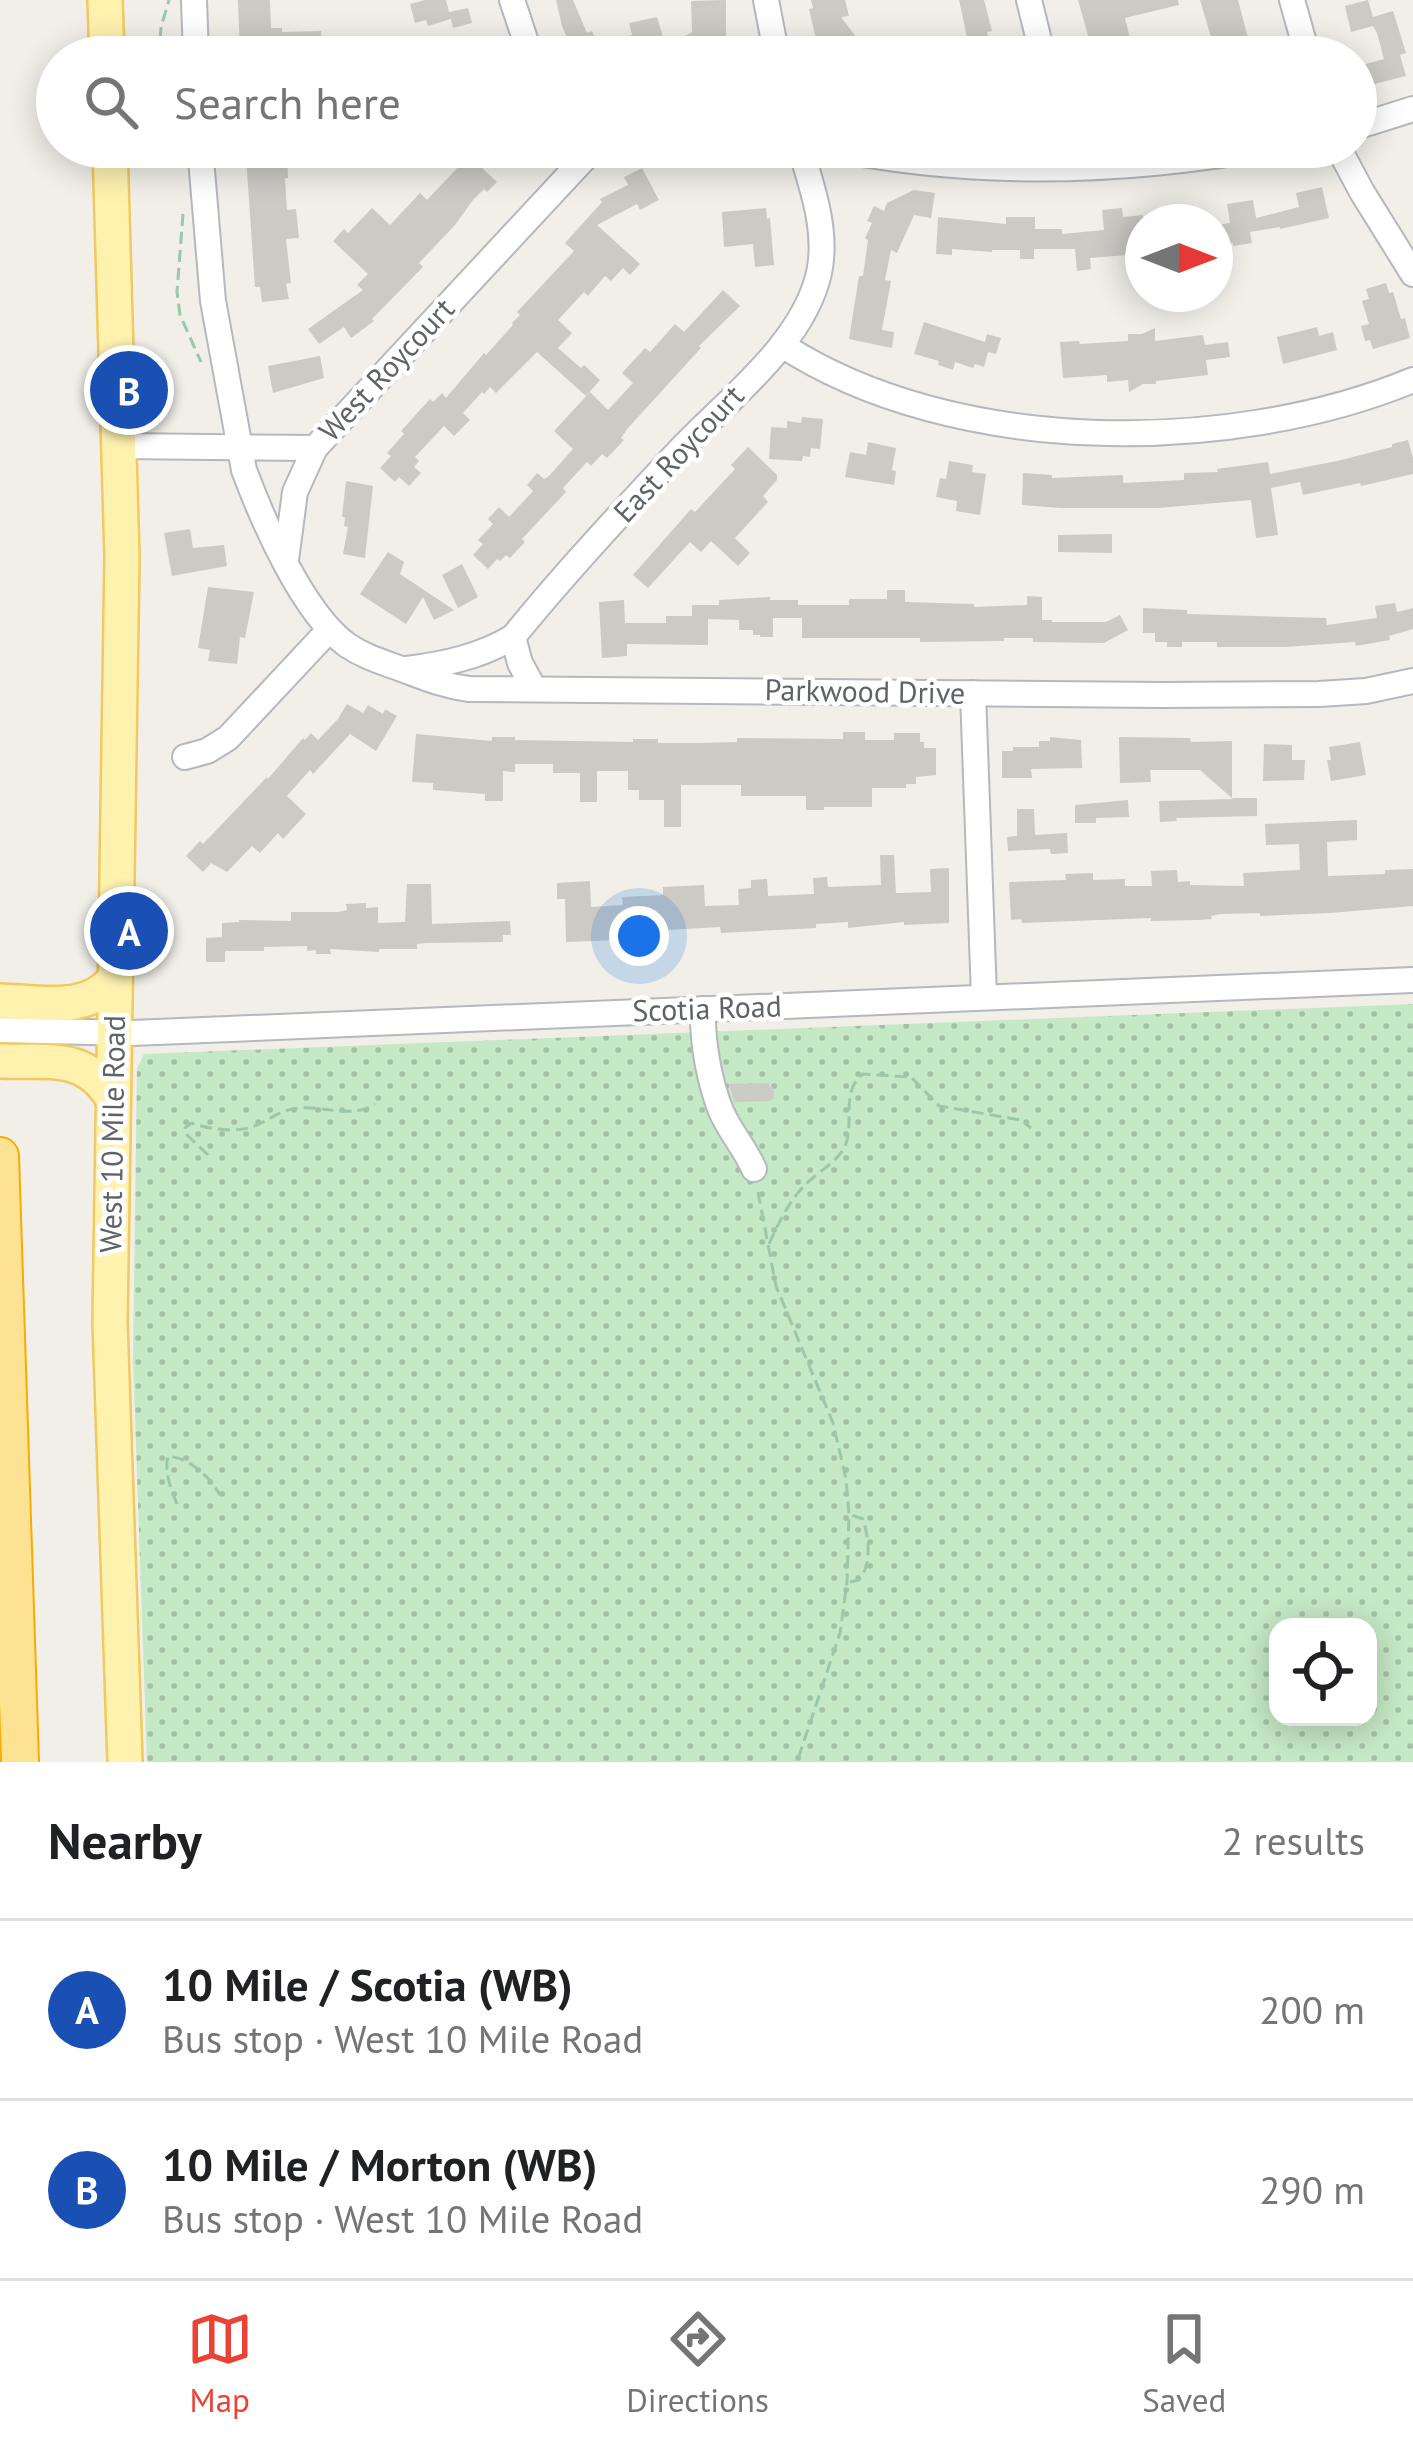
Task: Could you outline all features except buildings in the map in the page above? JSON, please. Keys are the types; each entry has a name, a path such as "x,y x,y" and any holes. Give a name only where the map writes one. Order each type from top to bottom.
{"highway":[{"path":"0,1156 20,1762"}],"main road":[{"path":"105,0 106,36"},
{"name":"West 10 Mile Road","path":"111,168 122,557 104,1033 125,1762"},
{"path":"0,1000 74,1003 104,988"},
{"path":"0,1061 80,1066 105,1088"}],"street":[{"path":"194,0 195,36"},
{"path":"512,0 524,36"},
{"path":"766,0 773,36"},
{"path":"1029,0 1038,36"},
{"path":"1292,0 1302,36"},
{"path":"1377,120 1413,109"},
{"path":"185,757 228,738 329,630 307,600 253,495 238,446 213,301 202,168"},
{"name":"West Roycourt","path":"286,560 295,493 315,448 569,168"},
{"name":"East Roycourt","path":"404,670 476,655 513,637 680,450 782,345 804,315 821,257 819,220 805,168"},
{"path":"1349,168 1413,274"},
{"path":"782,345 837,376 904,402 984,420 1096,432 1166,432 1254,423 1374,396 1413,380"},
{"path":"119,446 315,448"},
{"name":"Parkwood Drive","path":"329,630 375,661 453,687 1319,694 1413,681"},
{"path":"513,637 533,687"},
{"path":"973,693 984,997"},
{"name":"Scotia Road","path":"0,1030 104,1033 1413,980"},
{"path":"703,1009 702,1031 722,1113 754,1169"}],"path":[{"path":"161,36 169,0"},
{"path":"183,200 177,292 180,315 205,369"},
{"path":"768,1246 803,1187 842,1153 855,1080 863,1074 911,1077 922,1069"},
{"path":"911,1077 939,1106 1021,1120 1030,1128"},
{"path":"208,1155 186,1134 190,1123 233,1130 256,1126 282,1110 362,1112 375,1104"},
{"path":"754,1169 776,1286 833,1423 847,1479 844,1609 797,1762"},
{"path":"177,1504 170,1488 168,1456 184,1460 212,1480 220,1495"},
{"path":"847,1582 859,1580 866,1572 868,1534 863,1519 849,1514"}],"green space":[{"path":"1413,1004 1413,1762 147,1762 133,1359 137,1069 144,1054"}],"place":[{"name":"10 Mile / Morton (WB)","path":"129,390"},
{"name":"10 Mile / Scotia (WB)","path":"129,931"}]}
